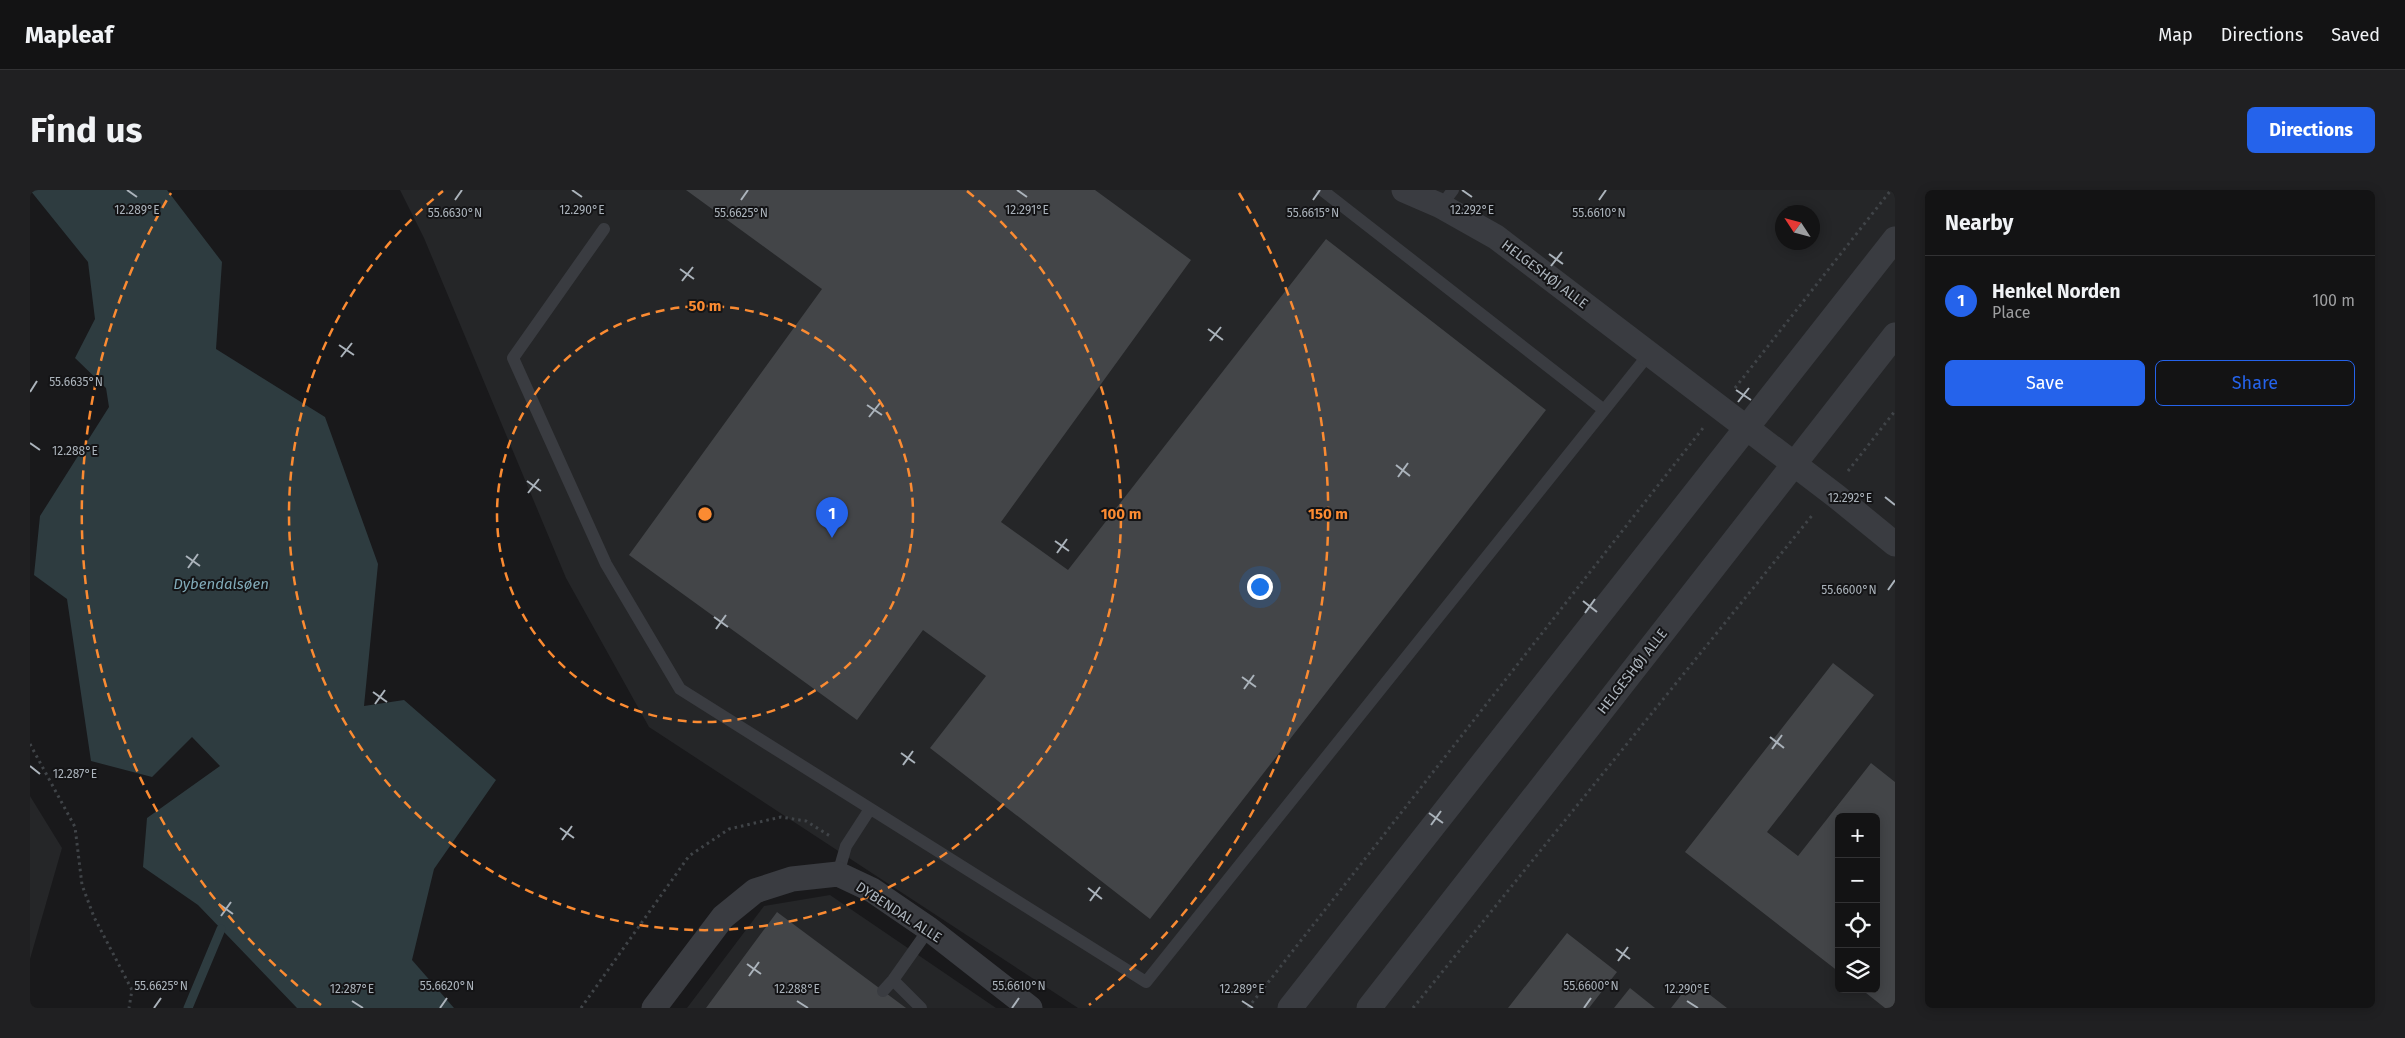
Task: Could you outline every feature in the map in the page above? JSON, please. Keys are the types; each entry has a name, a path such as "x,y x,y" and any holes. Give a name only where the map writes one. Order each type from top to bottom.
{"street":[{"name":"HELGESHØJ ALLE","path":"1404,190 1447,198 1831,492 1895,544"},
{"path":"1290,1008 1895,239"},
{"name":"HELGESHØJ ALLE","path":"1369,1008 1895,335"},
{"path":"654,1008 723,917 755,891 792,879 838,874"},
{"name":"DYBENDAL ALLE","path":"838,874 872,890 929,929 1030,1008"}],"lane":[{"path":"1322,190 1604,410"},
{"path":"604,229 513,358 606,564 680,689 1146,982 1649,354"},
{"path":"838,874 846,846 870,809"},
{"path":"883,991 894,980 929,929"},
{"path":"894,980 921,1008"}],"path":[{"path":"1248,1008 1892,190"},
{"path":"1413,1008 1831,492 1895,410"},
{"path":"30,744 75,827 82,885 94,917 132,990 129,1008"},
{"path":"581,1008 689,856 729,829 781,817 806,821 846,846"}],"shaded area":[{"path":"400,190 1895,190 1895,1008 1078,1008 649,727 566,578 424,238"},
{"path":"30,796 62,848 30,959"},
{"path":"830,895 996,1008 687,1008 764,906"}],"water":[{"name":"Dybendalsøen","path":"30,190 167,190 222,262 216,349 325,417 378,564 364,706 404,700 496,780 434,869 412,960 454,1008 297,1008 198,905 143,867 147,818 220,766 192,737 152,777 91,761 67,599 34,575 40,516 109,407 106,388 75,358 95,319 88,262"}],"building":[{"path":"686,190 1095,190 1191,260 1001,522 1068,570 1326,239 1546,410 1150,919 930,748 986,676 923,630 857,720 629,555 822,289"},
{"path":"1833,663 1874,695 1767,832 1798,856 1871,763 1895,782 1895,1008 1885,1008 1866,993 1880,993 1880,813 1835,813 1835,969 1685,852"},
{"path":"777,912 906,1008 706,1008"},
{"path":"1567,933 1617,972 1589,1008 1508,1008"},
{"path":"1692,981 1727,1008 1671,1008"},
{"path":"1630,988 1655,1008 1614,1008"}],"waterway":[{"path":"188,1008 221,929"}],"place":[{"name":"Henkel Norden","path":"832,538"}]}
